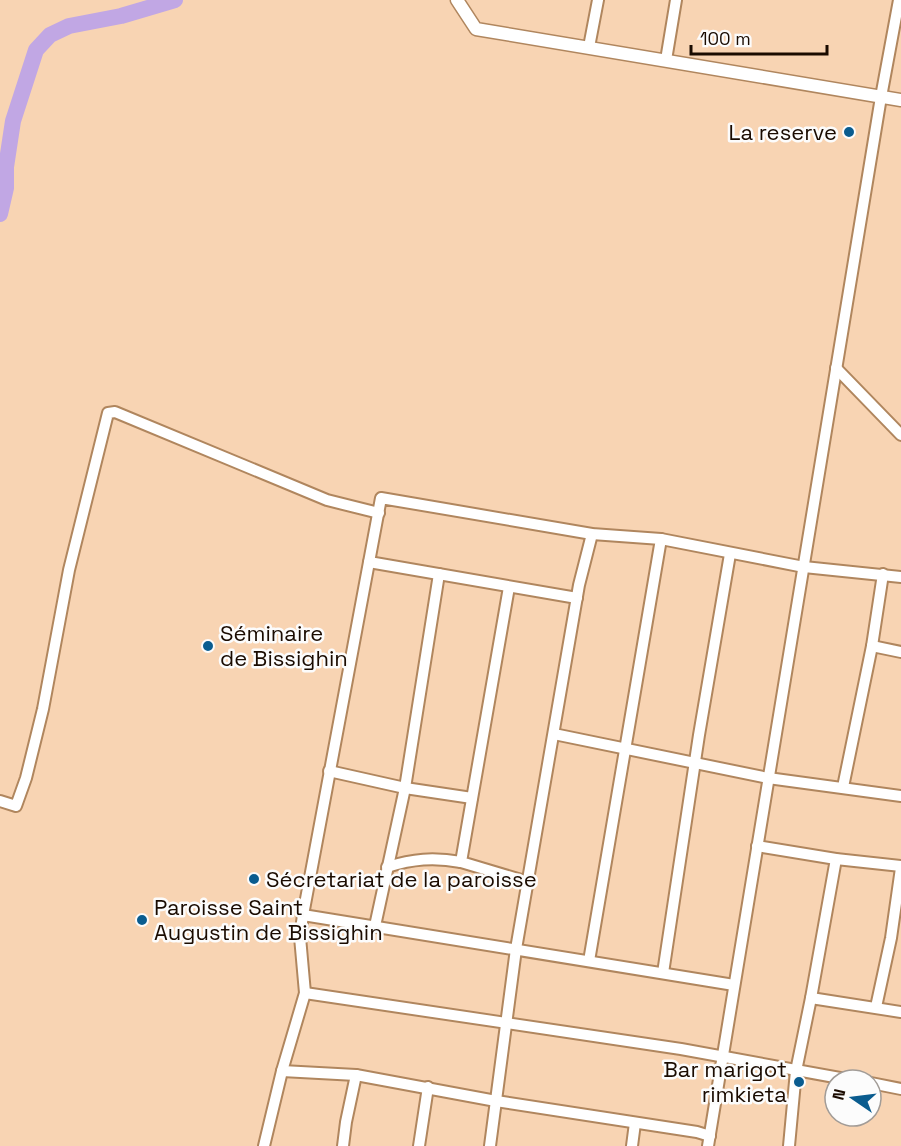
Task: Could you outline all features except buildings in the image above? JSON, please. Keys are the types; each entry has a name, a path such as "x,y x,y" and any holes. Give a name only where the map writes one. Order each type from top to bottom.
{"street":[{"path":"589,47 598,0"},
{"path":"666,60 676,0"},
{"path":"282,1071 356,1075 496,1101 697,1132 709,1141 881,97 898,18 899,0"},
{"path":"459,1 476,28 901,100"},
{"path":"836,368 901,435"},
{"path":"0,801 16,806 26,778 43,709 69,570 108,413 115,412 321,498 379,513"},
{"path":"264,1146 282,1071 305,993 300,937 303,915 381,498 592,534 661,539 804,567 901,577"},
{"path":"490,1146 516,949 577,598 592,534"},
{"path":"589,961 661,539"},
{"path":"663,973 730,554"},
{"path":"369,562 577,598"},
{"path":"375,926 405,788 439,574"},
{"path":"843,787 872,646 883,574"},
{"path":"460,862 509,586"},
{"path":"872,646 901,652"},
{"path":"554,734 768,778 901,796"},
{"path":"329,771 405,788 472,798"},
{"path":"757,846 901,867 896,939 876,1007"},
{"path":"789,1146 796,1071 836,859"},
{"path":"387,867 410,860 448,860 528,882"},
{"path":"303,915 734,985"},
{"path":"305,993 672,1048 823,1075"},
{"path":"811,998 901,1012"},
{"path":"343,1146 356,1075"},
{"path":"883,1085 901,1089"},
{"path":"419,1146 428,1087"},
{"path":"632,1146 635,1123"}],"waterway":[{"path":"0,214 6,188 6,167 13,121 36,50 50,35 69,26 121,16 175,0"}],"place":[{"name":"La reserve","path":"849,132"},
{"name":"Séminaire de Bissighin","path":"208,646"},
{"name":"Sécretariat de la paroisse","path":"254,879"},
{"name":"Paroisse Saint Augustin de Bissighin","path":"142,920"},
{"name":"Bar marigot rimkieta","path":"799,1082"}]}
